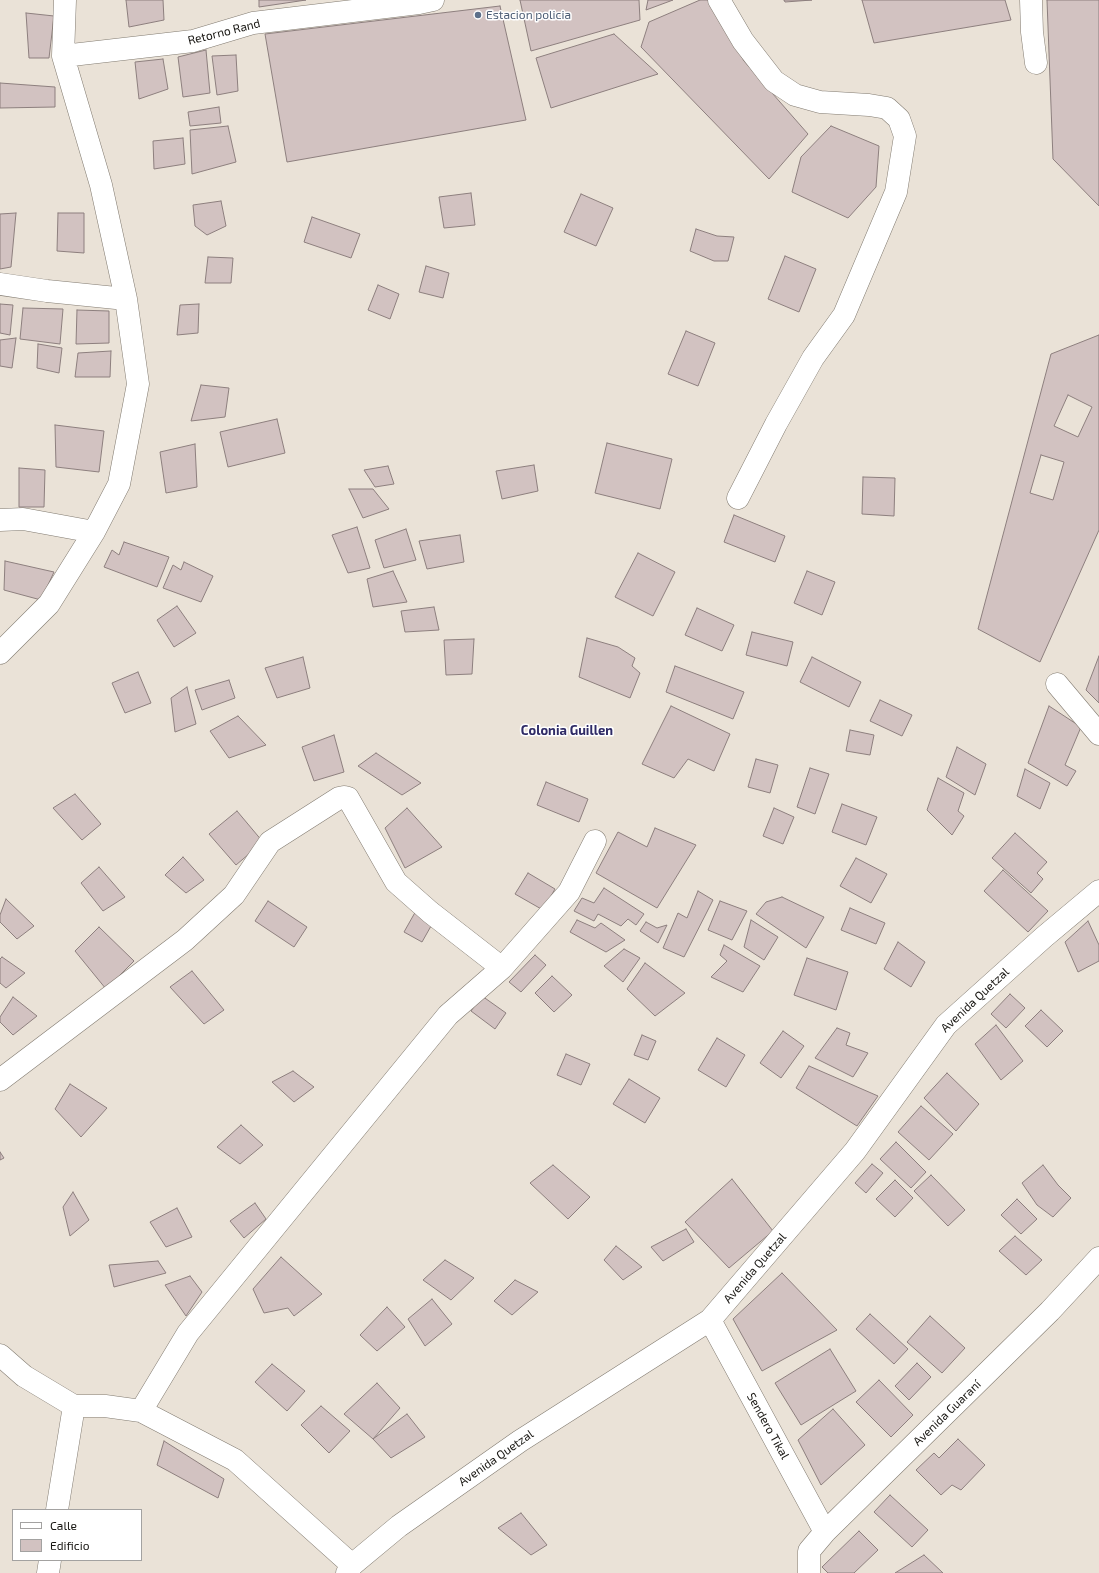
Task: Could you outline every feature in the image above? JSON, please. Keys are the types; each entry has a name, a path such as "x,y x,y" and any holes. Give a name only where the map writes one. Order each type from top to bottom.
{"street":[{"path":"0,653 49,604 94,532 119,484 138,384 126,299 101,185 63,56 64,0"},
{"name":"Retorno Rand","path":"63,56 193,41 253,23 419,3 433,0"},
{"path":"719,0 743,41 774,81 795,95 820,102 869,105 887,108 899,118 905,136 896,192 844,314 812,358 738,498"},
{"path":"1031,0 1032,32 1036,63"},
{"path":"0,284 47,291 126,299"},
{"path":"0,520 23,519 94,532"},
{"path":"1057,684 1099,734"},
{"path":"0,1080 185,940 234,895 270,842 339,798 348,798 396,882 430,912 502,968"},
{"path":"141,1411 188,1333 448,1015 502,968 569,892 595,841"},
{"name":"Avenida Quetzal","path":"349,1569 399,1526 520,1441 710,1320 855,1152 946,1025 1044,937 1099,892"},
{"name":"Avenida Guaraní","path":"810,1573 809,1551 825,1532 1044,1317 1099,1258"},
{"name":"Sendero Tikal","path":"710,1320 825,1532"},
{"path":"0,1355 24,1376 74,1406 105,1406 141,1411 235,1460 349,1569"},
{"path":"57,1509 74,1406"},
{"path":"48,1573 50,1561"}],"building":[{"path":"126,0 163,0 164,20 129,27"},
{"path":"259,0 306,0 259,7"},
{"path":"520,0 639,0 640,20 531,51"},
{"path":"648,0 673,0 646,10"},
{"path":"700,0 709,0 744,61 808,134 769,179 641,47 649,22"},
{"path":"784,0 812,0 785,2"},
{"path":"862,0 1005,0 1011,20 874,43"},
{"path":"1047,0 1099,0 1099,206 1053,159"},
{"path":"500,6 526,120 287,162 265,34"},
{"path":"26,13 54,16 49,58 29,58"},
{"path":"614,34 658,74 551,108 536,58"},
{"path":"206,50 210,93 183,97 178,57"},
{"path":"236,55 238,91 217,95 212,56"},
{"path":"163,59 168,89 139,99 135,62"},
{"path":"0,83 55,87 55,107 0,108"},
{"path":"219,107 221,123 190,126 188,112"},
{"path":"228,126 236,162 192,174 190,130"},
{"path":"831,126 879,146 876,187 848,218 792,192 801,157"},
{"path":"183,138 185,164 154,169 153,141"},
{"path":"471,193 475,225 444,228 439,197"},
{"path":"581,194 613,208 596,246 564,232"},
{"path":"221,201 226,226 207,235 195,226 193,205"},
{"path":"16,213 11,267 0,269 0,214"},
{"path":"58,213 84,213 84,253 57,251"},
{"path":"312,217 360,234 351,258 304,242"},
{"path":"696,229 717,236 734,237 728,261 714,261 690,251"},
{"path":"785,256 816,269 799,312 768,299"},
{"path":"208,257 233,258 231,283 205,283"},
{"path":"426,266 449,273 443,298 419,292"},
{"path":"378,285 399,294 390,319 368,310"},
{"path":"0,304 13,305 10,335 0,333"},
{"path":"199,304 198,333 177,335 180,305"},
{"path":"23,308 63,309 60,344 20,339"},
{"path":"77,310 109,311 109,343 76,344"},
{"path":"686,331 715,343 698,386 668,374"},
{"path":"1099,335 1099,530 1040,662 978,629 1051,354"},
{"path":"16,338 12,368 0,366 0,340"},
{"path":"38,344 62,348 59,373 37,368"},
{"path":"111,351 110,377 75,377 78,353"},
{"path":"201,385 229,388 225,417 191,421"},
{"path":"1068,395 1092,407 1078,437 1054,426"},
{"path":"277,419 285,453 228,467 220,432"},
{"path":"55,425 104,431 99,472 56,467"},
{"path":"607,443 672,459 660,509 595,493"},
{"path":"195,444 197,487 166,493 160,452"},
{"path":"1041,455 1064,462 1053,500 1030,493"},
{"path":"534,465 538,491 502,499 496,471"},
{"path":"388,466 394,484 375,487 364,470"},
{"path":"19,468 45,470 44,507 19,507"},
{"path":"863,477 895,478 894,516 862,514"},
{"path":"349,489 373,489 389,509 363,518"},
{"path":"734,515 785,536 775,562 724,542"},
{"path":"357,527 370,568 348,573 332,535"},
{"path":"406,529 416,560 384,568 375,540"},
{"path":"460,535 464,562 427,569 419,541"},
{"path":"124,542 169,557 157,587 104,567 112,550 119,555"},
{"path":"638,553 675,572 653,616 615,597"},
{"path":"5,561 54,572 41,600 4,590"},
{"path":"184,562 213,576 201,602 163,588 173,565 181,570"},
{"path":"393,571 407,602 373,607 367,579"},
{"path":"807,571 835,582 822,615 794,603"},
{"path":"177,606 196,633 174,647 157,620"},
{"path":"434,607 439,630 405,632 401,611"},
{"path":"697,608 734,625 722,651 685,635"},
{"path":"752,632 793,642 787,666 746,655"},
{"path":"587,638 618,647 635,658 632,666 640,673 630,698 579,677"},
{"path":"474,639 472,674 446,675 444,640"},
{"path":"1099,656 1099,703 1086,690"},
{"path":"303,657 310,688 277,698 265,668"},
{"path":"812,657 861,682 849,707 800,682"},
{"path":"675,666 744,692 733,719 666,692"},
{"path":"138,672 151,703 125,713 112,683"},
{"path":"229,680 235,698 202,710 195,690"},
{"path":"187,687 196,724 175,732 171,698"},
{"path":"880,700 912,715 902,736 870,721"},
{"path":"671,706 730,734 714,771 688,759 674,778 642,764"},
{"path":"1049,706 1081,727 1065,765 1076,771 1067,786 1028,763"},
{"path":"238,716 266,745 229,758 210,731"},
{"path":"850,730 874,735 870,755 846,751"},
{"path":"334,735 344,772 314,781 302,747"},
{"path":"957,747 986,764 975,795 946,777"},
{"path":"376,753 421,783 402,795 358,766"},
{"path":"756,759 778,765 770,793 748,787"},
{"path":"810,768 829,774 815,814 797,807"},
{"path":"1025,769 1050,783 1040,809 1017,796"},
{"path":"938,778 964,793 958,811 964,816 952,835 927,810"},
{"path":"546,782 588,799 579,822 537,805"},
{"path":"75,794 101,824 82,840 53,808"},
{"path":"842,804 877,817 866,845 832,832"},
{"path":"407,808 442,847 405,868 385,828"},
{"path":"774,808 794,817 783,844 763,836"},
{"path":"237,811 263,842 236,865 209,834"},
{"path":"655,828 696,845 657,908 596,873 618,832 647,847"},
{"path":"1015,833 1047,862 1037,873 1043,879 1031,893 992,858"},
{"path":"183,857 204,880 186,893 165,875"},
{"path":"856,858 887,874 871,903 840,886"},
{"path":"99,867 125,897 103,911 81,883"},
{"path":"1003,870 1048,911 1028,932 984,891"},
{"path":"528,873 555,889 543,910 515,894"},
{"path":"604,888 644,914 636,925 628,919 621,926 598,914 594,921 574,911 582,898 594,903"},
{"path":"698,891 713,900 684,957 663,948 678,913 687,918"},
{"path":"782,897 824,917 806,948 756,914 766,902"},
{"path":"6,899 34,926 17,939 0,922 0,915"},
{"path":"268,901 307,927 294,947 255,921"},
{"path":"720,901 747,911 732,940 708,930"},
{"path":"850,908 885,923 876,944 841,930"},
{"path":"417,909 435,919 422,942 404,932"},
{"path":"577,920 595,928 601,923 625,940 606,952 570,932"},
{"path":"751,920 778,937 764,960 744,947"},
{"path":"1088,921 1099,945 1099,961 1078,972 1065,942"},
{"path":"646,922 657,928 667,925 658,943 640,931"},
{"path":"99,927 134,961 106,989 75,951"},
{"path":"898,942 925,962 911,987 884,969"},
{"path":"724,945 760,966 743,992 711,977 727,961 720,955"},
{"path":"624,949 640,958 623,982 604,966"},
{"path":"535,955 546,965 521,992 509,982"},
{"path":"2,957 25,973 6,988 0,983 0,959"},
{"path":"807,958 848,972 836,1010 794,995"},
{"path":"645,963 685,993 655,1016 627,989"},
{"path":"192,971 224,1010 204,1024 170,987"},
{"path":"552,976 572,995 554,1012 535,993"},
{"path":"1010,994 1025,1008 1006,1028 991,1014"},
{"path":"482,996 506,1013 495,1029 471,1011"},
{"path":"13,997 37,1016 13,1035 0,1022 0,1017"},
{"path":"1041,1010 1063,1031 1047,1047 1025,1026"},
{"path":"996,1025 1023,1061 1001,1080 975,1044"},
{"path":"837,1028 850,1033 846,1045 868,1053 853,1077 815,1058"},
{"path":"783,1031 804,1046 781,1078 760,1063"},
{"path":"642,1035 656,1041 648,1060 634,1055"},
{"path":"717,1038 745,1055 726,1087 698,1070"},
{"path":"566,1054 590,1064 581,1085 557,1075"},
{"path":"809,1066 878,1096 857,1126 796,1088"},
{"path":"293,1071 314,1087 294,1102 272,1082"},
{"path":"947,1073 979,1104 956,1131 924,1098"},
{"path":"629,1079 660,1098 645,1123 613,1104"},
{"path":"70,1084 107,1108 81,1137 55,1109"},
{"path":"921,1106 953,1134 929,1160 898,1132"},
{"path":"241,1125 263,1145 240,1164 217,1147"},
{"path":"896,1142 926,1172 911,1188 880,1159"},
{"path":"0,1152 4,1158 0,1160"},
{"path":"872,1164 883,1173 866,1193 855,1183"},
{"path":"553,1165 590,1197 568,1219 530,1183"},
{"path":"1043,1165 1058,1185 1071,1198 1053,1217 1037,1205 1022,1183"},
{"path":"931,1175 965,1210 948,1226 914,1191"},
{"path":"732,1179 773,1231 729,1268 685,1222"},
{"path":"895,1180 913,1198 895,1217 876,1199"},
{"path":"73,1192 89,1220 70,1236 63,1207"},
{"path":"1017,1199 1037,1219 1021,1234 1001,1215"},
{"path":"255,1203 266,1219 244,1238 230,1221"},
{"path":"177,1208 192,1237 166,1247 150,1222"},
{"path":"686,1229 694,1242 663,1261 651,1247"},
{"path":"1015,1236 1042,1260 1026,1275 999,1251"},
{"path":"616,1246 642,1267 623,1280 604,1260"},
{"path":"281,1257 322,1294 294,1316 288,1308 264,1313 253,1289"},
{"path":"445,1260 474,1278 451,1300 423,1280"},
{"path":"158,1261 166,1273 114,1287 109,1265"},
{"path":"782,1273 837,1330 762,1371 733,1319"},
{"path":"190,1276 202,1292 186,1316 165,1285"},
{"path":"515,1280 538,1292 512,1315 494,1301"},
{"path":"432,1299 452,1324 425,1346 408,1319"},
{"path":"387,1307 405,1327 377,1351 360,1335"},
{"path":"870,1314 908,1349 894,1364 856,1329"},
{"path":"930,1316 965,1348 942,1373 907,1342"},
{"path":"830,1349 856,1391 801,1425 775,1383"},
{"path":"917,1363 931,1377 909,1400 895,1386"},
{"path":"272,1364 305,1391 287,1411 255,1382"},
{"path":"879,1380 913,1415 891,1437 856,1402"},
{"path":"377,1383 400,1408 373,1439 344,1414"},
{"path":"321,1406 350,1431 329,1453 301,1425"},
{"path":"833,1409 865,1445 821,1485 798,1440"},
{"path":"407,1414 425,1437 391,1458 373,1439"},
{"path":"958,1439 985,1465 961,1490 952,1485 941,1495 916,1470 934,1453 939,1458"},
{"path":"164,1441 224,1479 218,1498 157,1465"},
{"path":"890,1495 928,1530 912,1547 874,1512"},
{"path":"521,1513 547,1545 531,1555 498,1528"},
{"path":"859,1531 878,1550 854,1573 828,1573 822,1567"},
{"path":"924,1555 943,1573 895,1573"}],"place":[{"name":"Estacion policia","path":"478,15"}],"district":[{"name":"Colonia Guillen","path":"567,731"}]}
